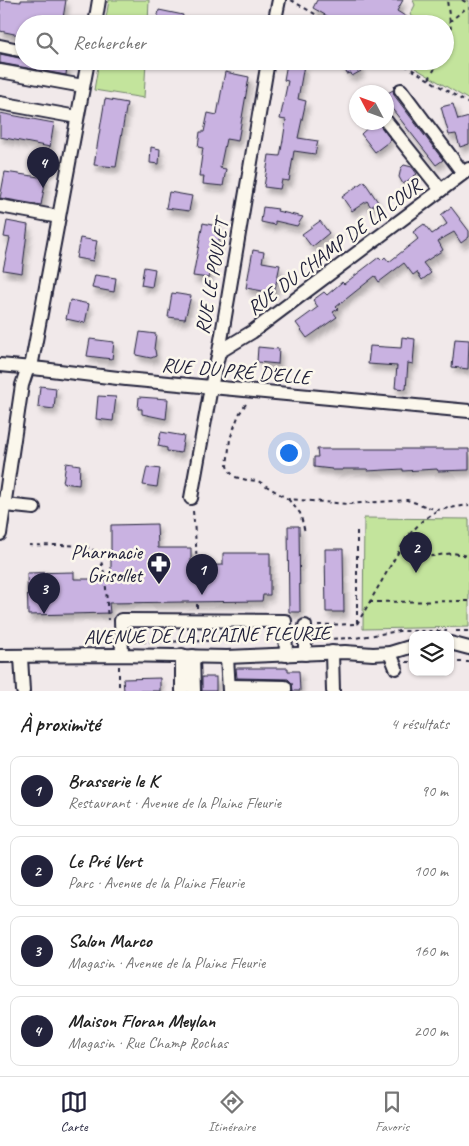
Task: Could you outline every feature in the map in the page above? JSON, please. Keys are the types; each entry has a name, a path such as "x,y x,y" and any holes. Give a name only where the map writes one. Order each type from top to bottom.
{"street":[{"path":"96,15 99,0"},
{"path":"276,15 279,0"},
{"path":"0,46 15,49"},
{"path":"0,534 22,385 28,367 32,362 83,86 84,70"},
{"name":"RUE LE POULET","path":"191,498 219,352 266,70"},
{"path":"0,71 83,86"},
{"path":"401,90 466,171"},
{"path":"0,103 77,118"},
{"path":"393,130 441,190"},
{"name":"RUE DU CHAMP DE LA COUR","path":"219,352 252,332 466,171"},
{"path":"0,206 59,217"},
{"name":"RUE DU PRÉ D'ELLE","path":"0,365 126,379 469,411"},
{"path":"5,505 34,508"},
{"path":"120,660 122,620 285,621 286,655"},
{"path":"305,654 311,630"},
{"path":"454,644 469,648"},
{"name":"AVENUE DE LA PLAINE FLEURIE","path":"0,656 120,660 332,652 373,654 390,653 409,647"},
{"path":"332,652 333,691"},
{"path":"390,653 396,668"},
{"path":"182,691 187,656"},
{"path":"187,656 194,691"},
{"path":"21,657 23,691"},
{"path":"227,657 229,689 285,687 285,691"}],"path":[{"path":"290,0 316,15"},
{"path":"447,0 448,15"},
{"path":"462,0 469,4"},
{"path":"454,18 469,8"},
{"path":"414,70 469,104"},
{"path":"429,79 434,70"},
{"path":"249,400 239,414 230,439 227,466 229,471 235,477 258,481 288,499 300,514 305,532"},
{"path":"191,498 197,576"},
{"path":"288,499 348,504 407,500 437,510 469,505"},
{"path":"357,624 407,536 422,521 437,510"},
{"path":"357,531 357,624"},
{"path":"29,545 80,546 92,549 98,554 103,564 109,625"},
{"path":"400,548 426,557 453,554 469,556"},
{"path":"369,602 469,601"},
{"path":"311,630 357,624"},
{"path":"311,630 322,639 355,638 399,631 469,631"},
{"path":"122,638 131,638 144,642 208,641"},
{"path":"119,691 120,660"},
{"path":"454,662 469,662"}],"green space":[{"path":"109,0 149,0 148,15 106,15"},
{"path":"413,0 469,0 469,100 418,70 454,70 454,15 410,15 415,5"},
{"path":"97,70 146,70 144,98 94,90"},
{"path":"364,518 469,519 469,627 363,629"}],"building":[{"path":"0,0 21,2 21,0 66,0 64,15 15,15 15,34 0,31"},
{"path":"317,0 403,0 397,11 403,15 325,15 313,8"},
{"path":"159,10 183,15 158,15"},
{"path":"0,54 15,57 15,66 0,63"},
{"path":"38,70 67,70 66,75"},
{"path":"286,70 303,70 298,99 306,101 298,138 318,141 315,154 294,151 289,181 282,180 280,189 264,187 269,155 280,156 283,140 286,120 280,119 288,81 284,80"},
{"path":"345,70 361,71 352,76 351,73 347,74"},
{"path":"225,72 249,77 238,141 226,139 220,168 226,169 223,186 203,184 204,176 199,176 203,148 198,147 200,132 204,132 208,113 217,115"},
{"path":"394,95 443,160 436,165 394,111"},
{"path":"105,99 127,103 116,167 94,165"},
{"path":"453,104 458,120 469,117 469,144 460,147 456,134 449,135 441,107"},
{"path":"0,113 54,123 50,147 0,137"},
{"path":"365,130 384,130 391,140 375,152 361,134"},
{"path":"151,147 160,149 159,164 150,163"},
{"path":"404,165 412,167 417,174 403,184 399,177 401,168"},
{"path":"5,172 46,178 41,205 0,198"},
{"path":"364,181 378,202 371,207 367,201 352,211 342,197"},
{"path":"169,192 192,196 189,211 166,208"},
{"path":"263,207 278,209 277,211 303,217 297,226 275,221 275,225 261,222"},
{"path":"451,207 469,231 469,237 461,243 454,232 438,241 443,250 423,263 431,273 422,280 417,272 413,275 404,263 379,282 375,276 336,307 338,309 333,312 337,317 307,338 296,323 318,307 313,300 324,292 327,295 342,282 344,284 379,257 382,260 385,257 389,262 418,239 413,232 424,224 432,234 447,224 441,215"},
{"path":"7,221 28,225 22,273 3,270 10,238 4,237"},
{"path":"320,221 329,233 312,247 302,234"},
{"path":"203,223 221,227 209,278 193,276"},
{"path":"80,238 97,241 93,261 76,258"},
{"path":"253,250 264,252 262,262 280,265 274,293 246,288"},
{"path":"144,267 155,269 152,287 141,285"},
{"path":"95,275 116,278 114,292 92,288"},
{"path":"172,293 191,296 185,319 168,317"},
{"path":"70,300 89,304 85,323 66,319"},
{"path":"140,332 156,334 154,349 156,356 151,358 136,355"},
{"path":"402,337 415,339 413,364 408,363 406,389 395,388 397,366 368,364 370,346 401,348"},
{"path":"90,339 114,342 112,359 87,356"},
{"path":"455,339 469,340 468,369 452,367"},
{"path":"258,347 279,349 278,364 257,362"},
{"path":"40,386 56,388 54,409 38,407"},
{"path":"98,396 116,397 113,421 96,419"},
{"path":"139,397 168,399 166,419 142,414 142,409 138,409"},
{"path":"161,432 184,436 181,453 167,451 167,448 158,446"},
{"path":"317,449 469,449 469,470 332,470 314,467 314,457 318,457"},
{"path":"66,463 80,465 79,485 63,483"},
{"path":"147,467 160,469 157,487 143,485"},
{"path":"157,524 158,548 191,548 191,566 223,565 223,553 270,553 270,595 263,595 262,601 109,603 110,613 28,615 27,573 74,572 74,579 111,579 111,525"},
{"path":"288,526 299,526 300,612 289,612"},
{"path":"325,549 343,549 344,612 326,612"},
{"path":"236,668 288,668 288,671 299,671 300,691 293,691 292,683 288,679 237,678"},
{"path":"202,677 216,677 216,691 202,691"},
{"path":"160,678 160,691 124,691 123,679"}],"place":[{"name":"Maison Floran Meylan","path":"43,188"},
{"name":"Le Pré Vert","path":"416,573"},
{"name":"Pharmacie Grisollet","path":"159,585"},
{"name":"Brasserie le K","path":"202,595"},
{"name":"Salon Marco","path":"44,614"}]}
